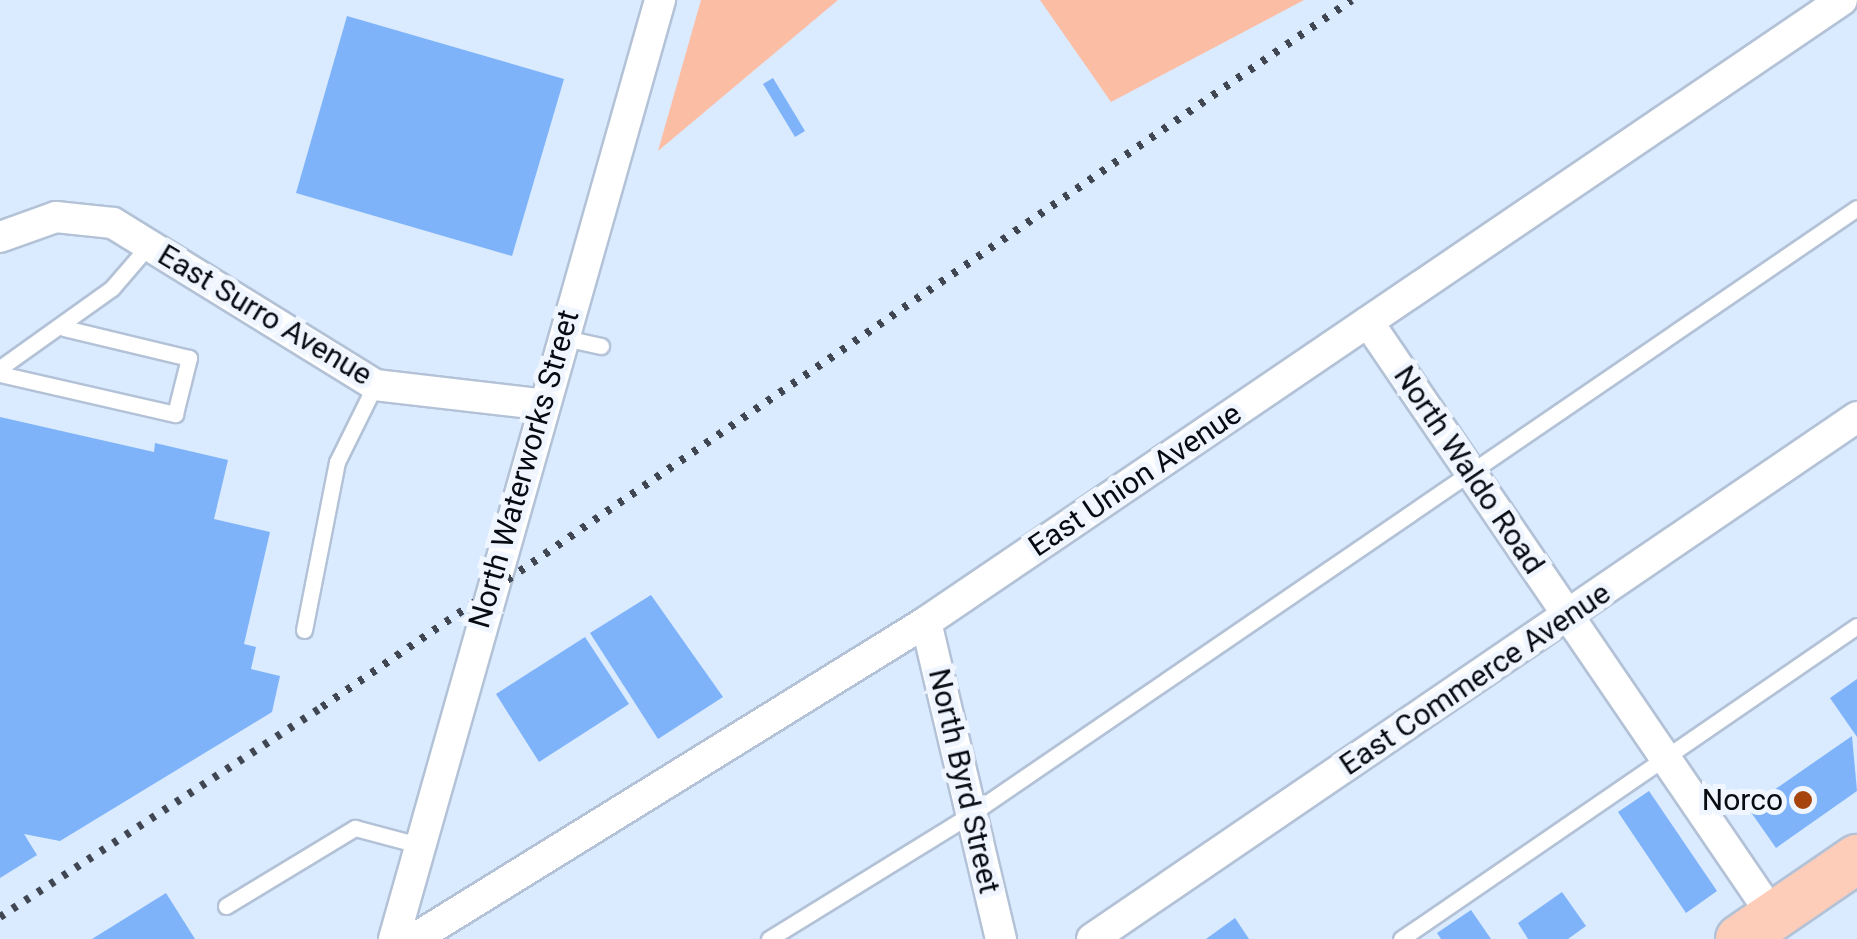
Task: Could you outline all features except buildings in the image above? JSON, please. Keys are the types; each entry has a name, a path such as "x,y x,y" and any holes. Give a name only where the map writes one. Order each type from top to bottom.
{"main road":[{"path":"1757,928 1857,859"}],"street":[{"name":"North Waterworks Street","path":"394,939 540,404 660,0"},
{"name":"East Union Avenue","path":"414,939 926,622 1842,0"},
{"name":"East Surro Avenue","path":"0,237 56,216 112,223 376,384 540,404"},
{"name":"North Waldo Road","path":"1368,322 1665,758 1757,928"},
{"name":"East Commerce Avenue","path":"1092,939 1857,417"},
{"name":"North Byrd Street","path":"926,622 1001,939"}],"lane":[{"path":"769,939 972,814 1857,208"},
{"path":"0,371 64,328 112,288 148,245"},
{"path":"0,371 175,414 189,358 64,328"},
{"path":"560,337 601,346"},
{"path":"304,630 337,462 376,384"},
{"path":"1401,939 1857,626"},
{"path":"226,906 355,828 422,846"}],"shaded area":[{"path":"701,0 838,0 658,151"},
{"path":"1040,0 1304,0 1111,102"}],"railway":[{"path":"0,917 322,707 1352,0"}],"place":[{"name":"Norco","path":"1803,800"}]}
